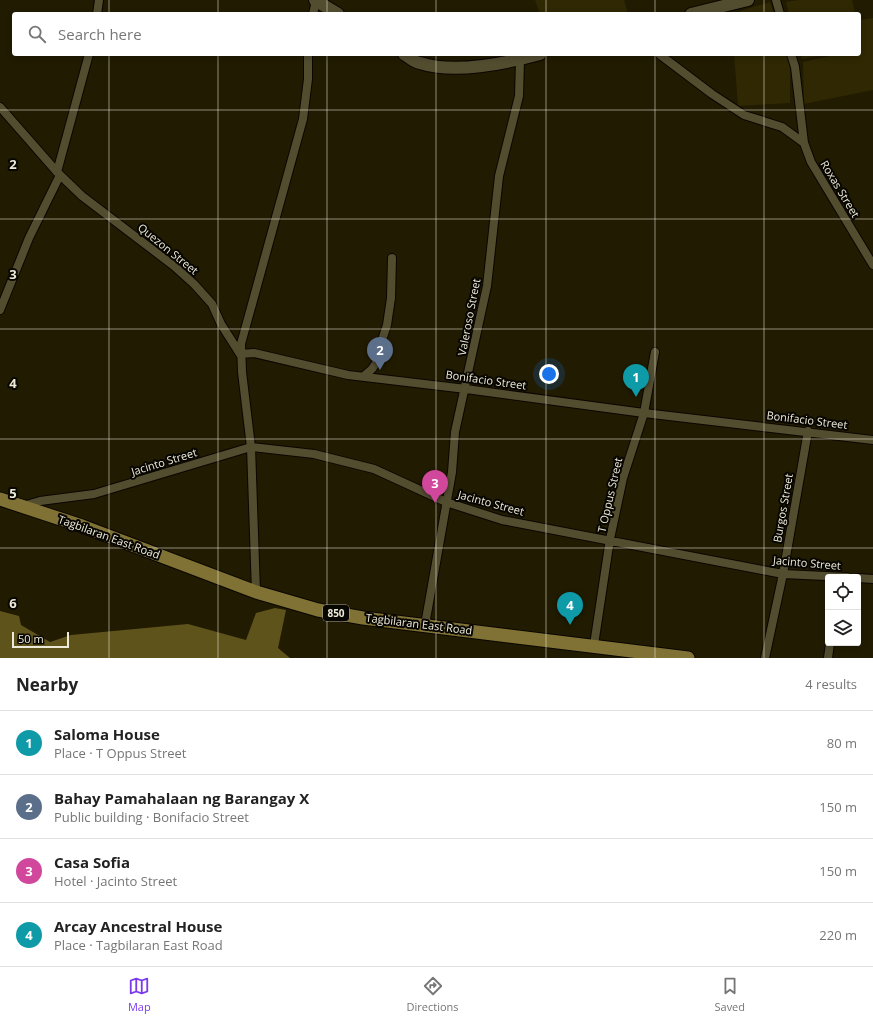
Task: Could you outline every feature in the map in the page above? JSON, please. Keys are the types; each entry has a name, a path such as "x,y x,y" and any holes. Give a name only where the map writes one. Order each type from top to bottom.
{"main road":[{"path":"315,0 335,12"},
{"path":"699,12 748,0"},
{"path":"407,56 419,63 439,67 472,66 520,60 533,56"},
{"name":"Tagbilaran East Road","path":"0,499 96,531 196,571 256,592 318,610 688,658"}],"street":[{"path":"97,12 100,0"},
{"path":"313,12 315,0"},
{"path":"776,0 779,12"},
{"path":"0,310 29,238 59,174 88,56"},
{"path":"240,354 241,344 303,119 308,79 308,56"},
{"path":"661,56 712,94 744,115 782,127 805,146"},
{"name":"Roxas Street","path":"792,56 795,67 805,146 811,162 873,265"},
{"name":"Valeroso Street","path":"425,625 452,472 455,432 466,389 487,286 499,176 519,96 520,60"},
{"name":"Quezon Street","path":"0,107 59,174 82,196 174,266 194,284 212,304 221,324 240,354 251,447 256,592"},
{"path":"364,376 372,369 378,360 380,343 387,325 391,298 392,258"},
{"name":"T Oppus Street","path":"594,645 610,539 623,478 644,413 655,352"},
{"name":"Bonifacio Street","path":"240,354 254,353 348,375 644,413 808,431 873,440"},
{"name":"Burgos Street","path":"765,658 783,574 808,431"},
{"name":"Jacinto Street","path":"23,506 40,501 94,494 251,447 314,454 374,469 446,502 502,520 610,539 783,574 825,576"},
{"path":"861,578 873,579"},
{"path":"828,658 830,646"}],"shaded area":[{"path":"535,0 624,0 627,12 539,12"},
{"path":"798,0 852,0 855,12 788,12 786,2"},
{"path":"770,2 773,12 738,12"},
{"path":"873,18 873,90 804,104 803,62 830,56 861,56 861,20"},
{"path":"734,56 788,56 790,62 790,103 738,106"},
{"path":"801,56 819,56 802,59"},
{"path":"275,608 286,610 278,648 290,658 0,658 0,611 19,616 21,625 50,642 71,635 188,624 246,640 256,613"}],"place":[{"name":"Bahay Pamahalaan ng Barangay X","path":"380,370"},
{"name":"Saloma House","path":"636,397"},
{"name":"Casa Sofia","path":"435,503"},
{"name":"Arcay Ancestral House","path":"570,625"}]}
